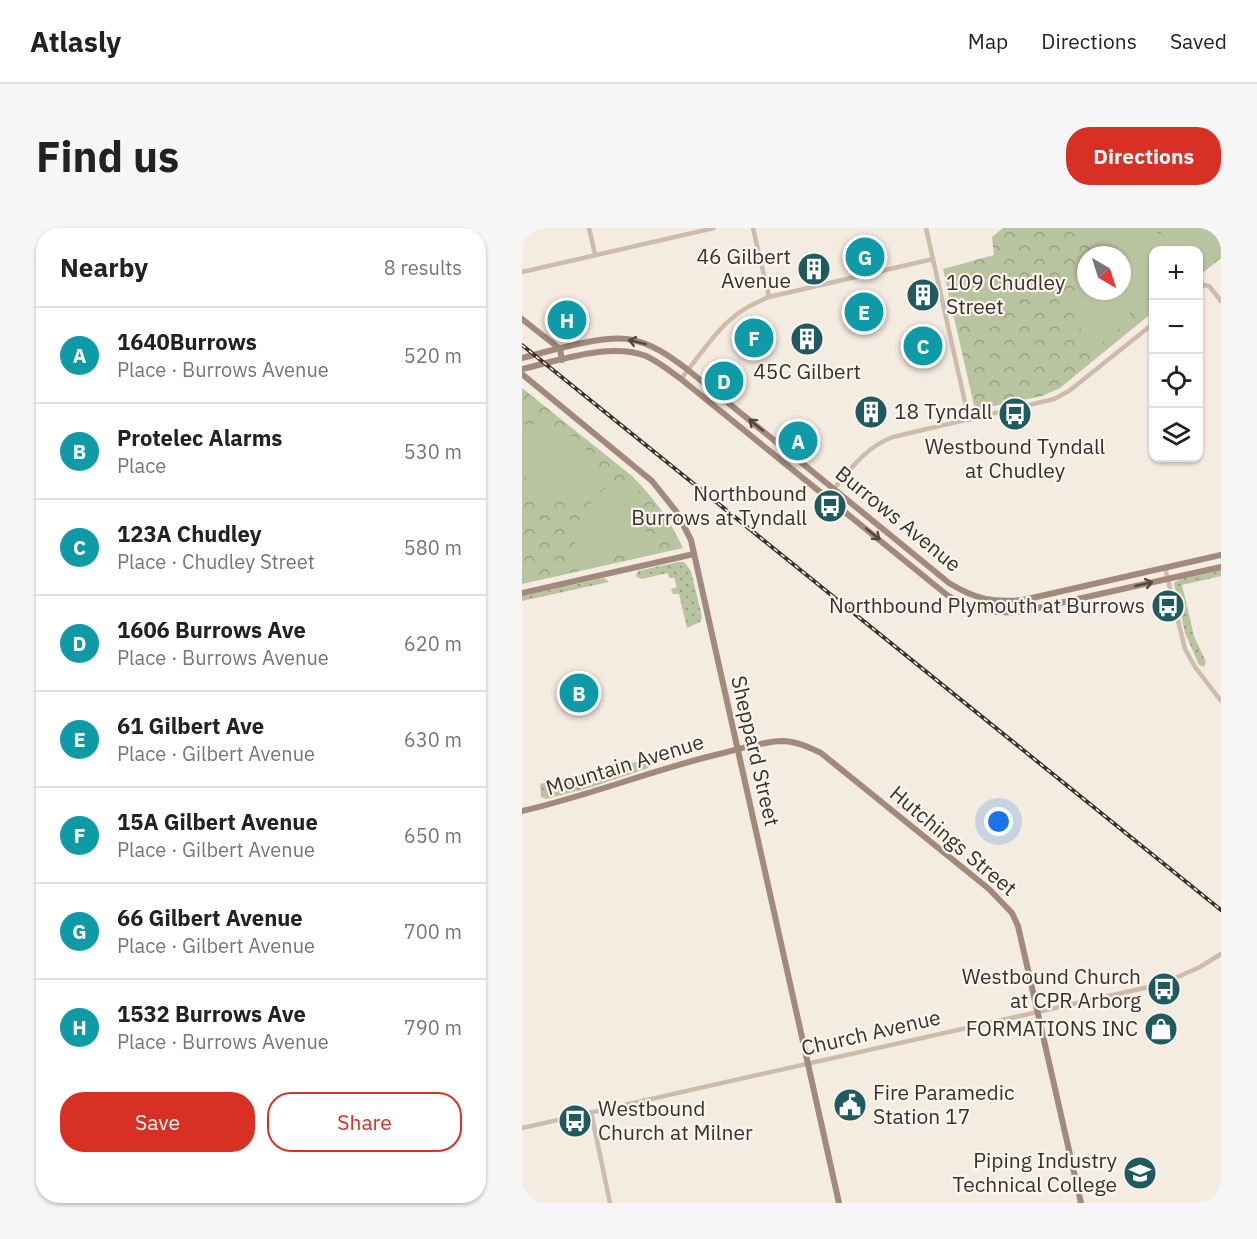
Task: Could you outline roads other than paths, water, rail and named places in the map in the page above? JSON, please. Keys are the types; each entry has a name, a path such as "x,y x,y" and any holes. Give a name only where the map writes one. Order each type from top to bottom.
{"street":[{"path":"589,228 595,254"},
{"path":"522,272 714,228"},
{"path":"753,228 769,297"},
{"path":"926,228 969,420"},
{"path":"681,379 732,318 748,306 769,297 933,259"},
{"path":"1203,286 1210,288 1221,301"},
{"path":"522,319 560,349 562,360"},
{"path":"827,497 858,459 878,443 893,437 1044,403 1062,395 1149,327"},
{"name":"Burrows Avenue","path":"522,358 597,341 626,339 649,345 688,370 950,583 962,591 983,599 994,602 1023,600 1221,555"},
{"name":"Burrows Avenue","path":"522,369 599,352 625,351 645,356 681,379 947,595 980,610 995,613 1024,611 1221,567"},
{"name":"Sheppard Street","path":"522,374 652,481 668,499 685,527 694,554 839,1203"},
{"path":"522,593 694,554"},
{"path":"1165,568 1185,649 1195,668 1221,701"},
{"name":"Hutchings Street","path":"737,750 784,741 809,747 821,753 989,889 1012,913 1018,926 1081,1203"},
{"name":"Mountain Avenue","path":"522,811 559,803 662,769 737,750"},
{"name":"Church Avenue","path":"522,1128 1162,984 1200,968 1221,954"},
{"path":"591,1112 610,1203"}],"railway":[{"path":"522,345 1221,910"}],"place":[{"name":"66 Gilbert Avenue","path":"865,257"},
{"name":"46 Gilbert Avenue","path":"814,269"},
{"name":"109 Chudley Street","path":"923,295"},
{"name":"61 Gilbert Ave","path":"864,312"},
{"name":"1532 Burrows Ave","path":"567,320"},
{"name":"15A Gilbert Avenue","path":"754,338"},
{"name":"45C Gilbert","path":"807,339"},
{"name":"123A Chudley","path":"923,346"},
{"name":"1606 Burrows Ave","path":"724,381"},
{"name":"18 Tyndall","path":"871,412"},
{"name":"Westbound Tyndall at Chudley","path":"1015,414"},
{"name":"1640Burrows","path":"798,441"},
{"name":"Northbound Burrows at Tyndall","path":"830,506"},
{"name":"Northbound Plymouth at Burrows","path":"1168,606"},
{"name":"Protelec Alarms","path":"579,693"},
{"name":"Westbound Church at CPR Arborg","path":"1164,989"},
{"name":"FORMATIONS INC","path":"1161,1029"},
{"name":"Fire Paramedic Station 17","path":"850,1105"},
{"name":"Westbound Church at Milner","path":"575,1121"},
{"name":"Piping Industry Technical College","path":"1140,1173"}]}
